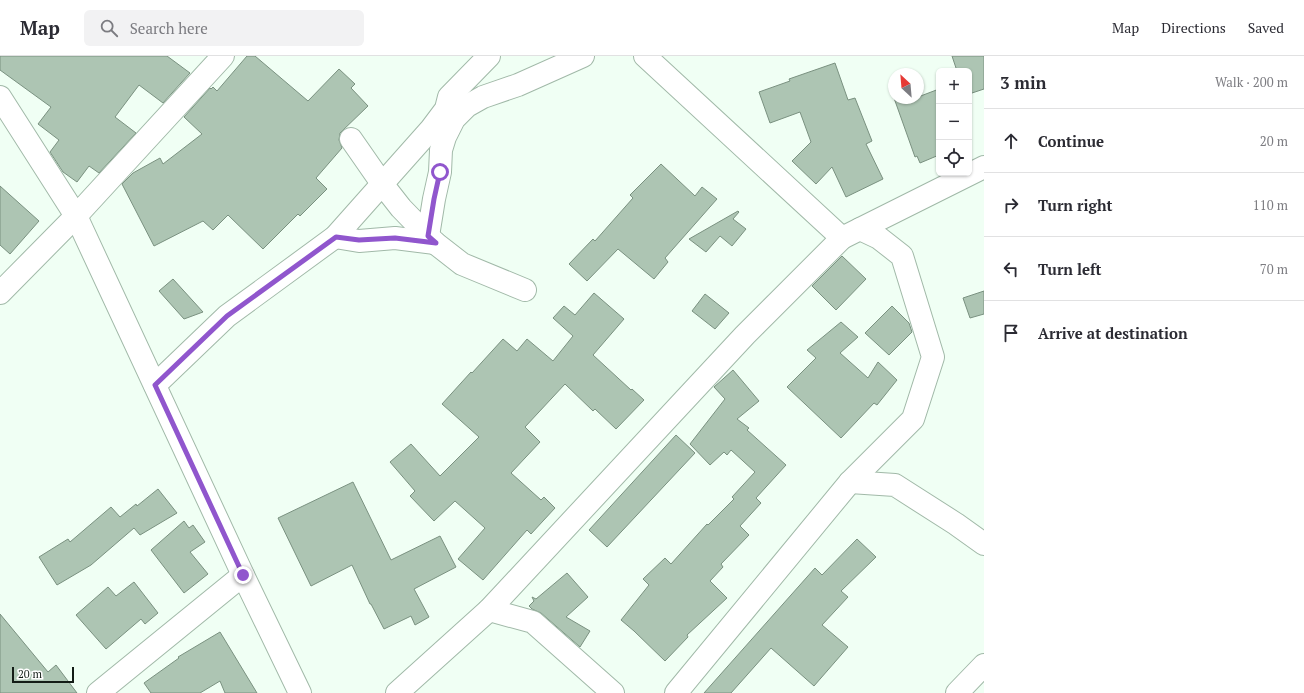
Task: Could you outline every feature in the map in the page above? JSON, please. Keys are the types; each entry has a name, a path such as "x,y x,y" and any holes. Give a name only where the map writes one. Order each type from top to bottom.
{"street":[{"path":"0,293 76,216 223,56"},
{"path":"155,385 227,316 336,237 431,129 446,109 449,97 489,56"},
{"path":"432,240 434,199 440,172 441,150 445,137 454,119 467,106 483,97 518,86 583,56"},
{"path":"645,56 851,234 879,238 902,256 933,357 913,419 850,482 676,693"},
{"path":"0,97 76,216 243,575 300,693"},
{"path":"350,139 382,185 401,208 432,240 462,264 525,290"},
{"path":"397,693 489,610 745,335 851,234 984,167"},
{"path":"336,237 359,240 395,238 432,240"},
{"path":"850,482 894,485 956,524 984,544"},
{"path":"98,693 243,575"},
{"path":"489,610 533,622 613,693"},
{"path":"957,693 984,665"}],"building":[{"path":"0,56 167,56 190,73 163,103 139,85 115,117 136,133 99,173 89,166 77,182 63,172 50,152 59,140 38,124 51,107 0,70"},
{"path":"247,56 255,56 308,101 339,69 355,84 351,88 368,106 340,133 339,140 342,148 316,178 327,189 300,216 298,214 263,249 228,215 213,230 203,221 154,246 122,184 133,173 160,158 163,164 202,134 184,117 210,88 211,89 213,87 217,91"},
{"path":"952,56 984,56 984,89 972,93 972,68 956,68"},
{"path":"835,63 848,100 855,98 872,141 866,144 883,179 846,197 832,167 816,184 792,161 811,142 800,112 770,123 759,92 790,81 789,79"},
{"path":"936,90 936,156 920,163 917,156 915,157 896,104 924,104 924,95"},
{"path":"661,164 695,196 702,187 717,199 665,258 668,262 654,279 618,249 587,281 569,264 593,239 595,241 633,198 630,195"},
{"path":"0,186 39,221 10,254 0,245"},
{"path":"738,211 739,212 733,219 746,229 732,246 720,236 706,252 689,239"},
{"path":"842,256 866,279 836,310 812,286"},
{"path":"173,279 203,312 184,319 159,291"},
{"path":"984,291 984,314 970,318 963,298"},
{"path":"594,293 624,319 593,355 644,400 616,429 595,409 593,411 565,384 525,427 540,442 511,473 541,500 544,497 555,508 531,534 527,530 483,580 458,559 485,528 455,501 434,521 410,496 415,491 390,462 411,444 440,476 479,437 442,404 503,339 517,351 527,339 553,361 573,336 553,318 564,306 575,315"},
{"path":"705,294 729,313 715,329 692,311"},
{"path":"892,306 909,323 912,332 889,355 865,333"},
{"path":"841,322 858,337 840,353 868,378 878,362 897,380 877,405 874,403 841,438 787,387 816,358 807,350"},
{"path":"733,370 759,401 737,419 749,428 747,430 786,465 756,498 761,503 740,526 749,535 721,564 723,567 710,581 727,598 687,635 688,637 665,661 621,620 649,585 643,579 665,558 671,564 707,524 708,525 734,499 732,497 755,472 731,450 727,455 724,452 710,465 690,444 725,399 714,387"},
{"path":"676,435 695,453 607,547 589,530"},
{"path":"353,482 391,560 440,536 456,567 414,589 429,617 415,625 411,616 384,629 370,604 352,565 311,586 278,518"},
{"path":"158,489 177,513 140,535 134,528 91,565 57,585 39,557 68,539 70,542 111,507 120,517 136,504 137,506"},
{"path":"184,521 189,528 193,525 205,542 190,552 208,574 184,593 151,550"},
{"path":"857,539 876,557 841,591 848,597 822,625 848,647 814,686 771,648 731,693 704,693 815,568 822,575"},
{"path":"567,573 588,597 566,617 590,631 580,647 541,613 529,606 534,601 532,597 536,599"},
{"path":"134,582 158,613 145,624 141,619 106,649 76,615 108,587 116,596"},
{"path":"0,614 48,672 56,665 77,693 0,693"},
{"path":"220,632 257,693 225,693 220,681 200,693 151,693 144,683 179,658 178,657"}],"route":[{"path":"243,575 155,385 227,316 336,237 359,240 395,238 436,243 428,236 440,172"}]}
